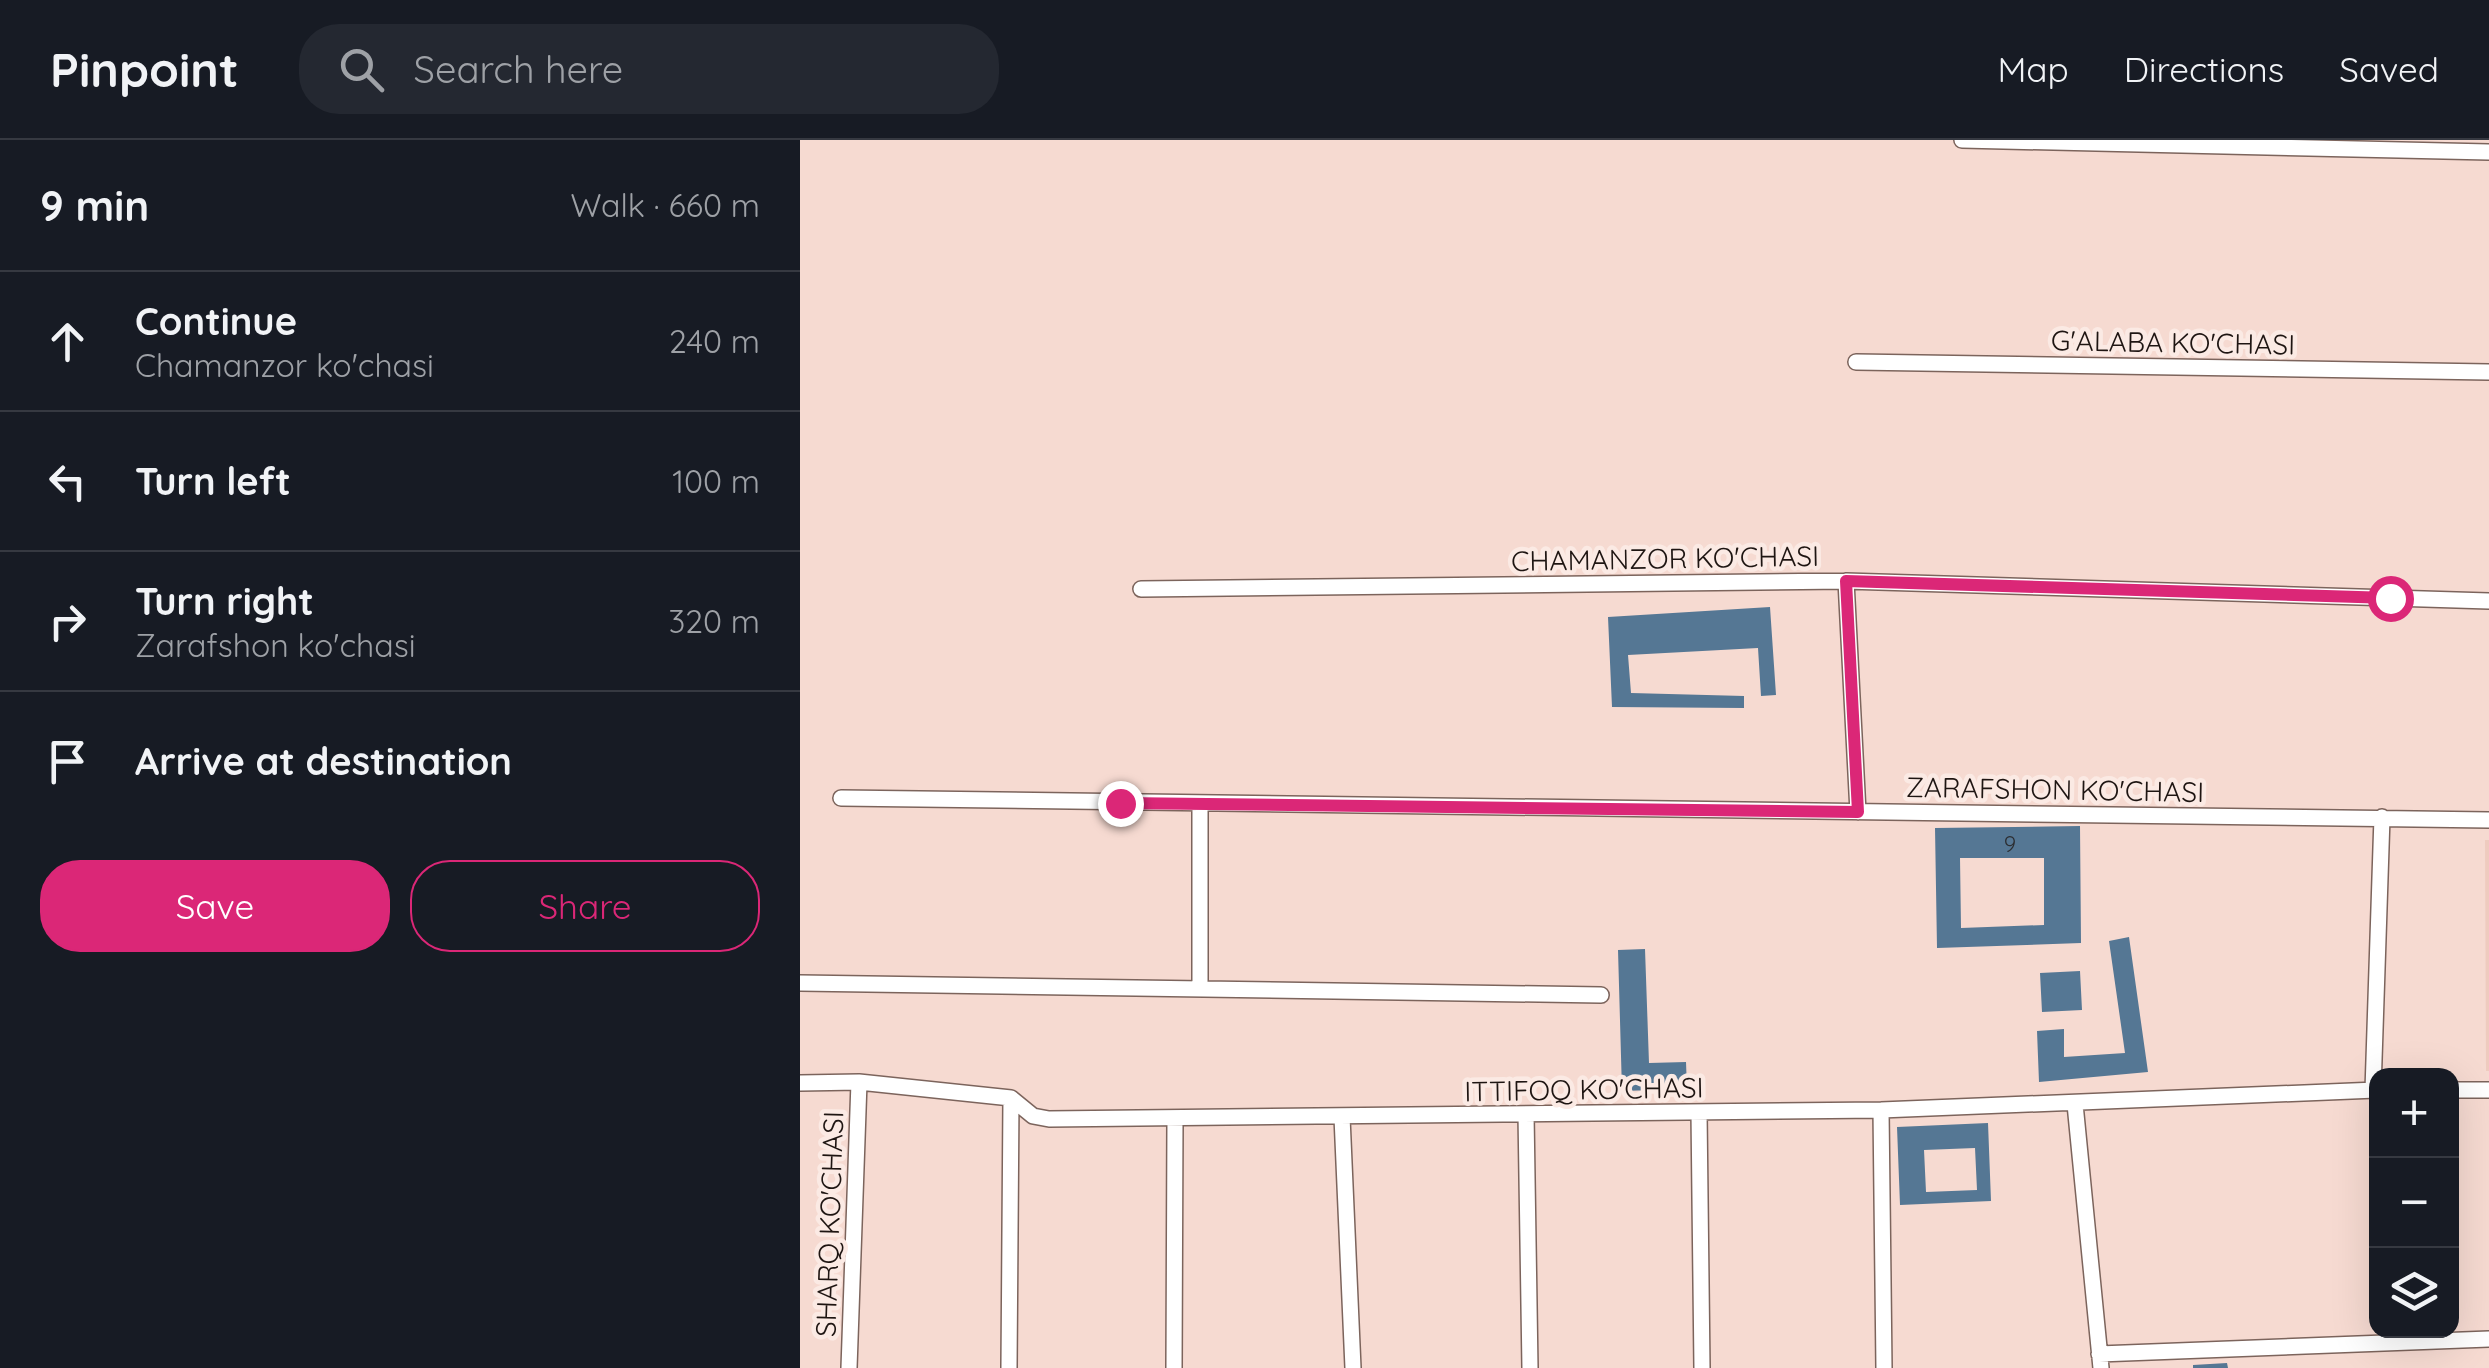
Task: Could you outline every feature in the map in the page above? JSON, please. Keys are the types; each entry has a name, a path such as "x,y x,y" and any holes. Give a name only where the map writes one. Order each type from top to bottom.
{"street":[{"path":"1962,140 2489,152"},
{"name":"G'ALABA KO'CHASI","path":"1856,362 2489,372"},
{"path":"1846,581 1858,812"},
{"name":"CHAMANZOR KO'CHASI","path":"1141,589 1846,581 2489,601"},
{"name":"ZARAFSHON KO'CHASI","path":"842,798 2489,820"},
{"path":"1200,804 1200,989"},
{"path":"2375,1068 2382,817"},
{"path":"800,983 1601,995"},
{"name":"ITTIFOQ KO'CHASI","path":"800,1083 859,1082 1012,1098 1033,1116 1049,1119 1881,1110 2369,1090"},
{"name":"SHARQ KO'CHASI","path":"849,1368 859,1082"},
{"path":"2459,1090 2489,1090"},
{"path":"1009,1368 1012,1098"},
{"path":"2075,1104 2100,1361 2489,1339"},
{"path":"1881,1110 1884,1368"},
{"path":"1699,1112 1702,1368"},
{"path":"1526,1114 1530,1368"},
{"path":"1342,1117 1353,1368"},
{"path":"1174,1368 1175,1119"}],"shaded area":[{"path":"2485,840 2489,840 2489,1071 2486,1071"}],"building":[{"path":"1770,607 1776,695 1761,696 1758,648 1628,655 1631,693 1744,696 1744,708 1612,707 1608,617"},
{"path":"2080,826 2081,943 1937,948 1935,828","holes":["1960,858 2044,858 2044,925 1961,928"]},
{"path":"2129,937 2148,1072 2039,1082 2037,1031 2064,1029 2064,1057 2125,1053 2109,941"},
{"path":"1645,949 1649,1063 1686,1062 1687,1089 1622,1091 1618,950"},
{"path":"2080,971 2082,1010 2042,1012 2040,973"},
{"path":"1988,1123 1991,1201 1900,1205 1897,1127","holes":["1975,1148 1977,1190 1926,1192 1924,1150"]},
{"path":"2227,1363 2228,1368 2193,1368 2193,1365"}],"route":[{"path":"1120,803 1858,812 1846,581 2390,598"}]}
